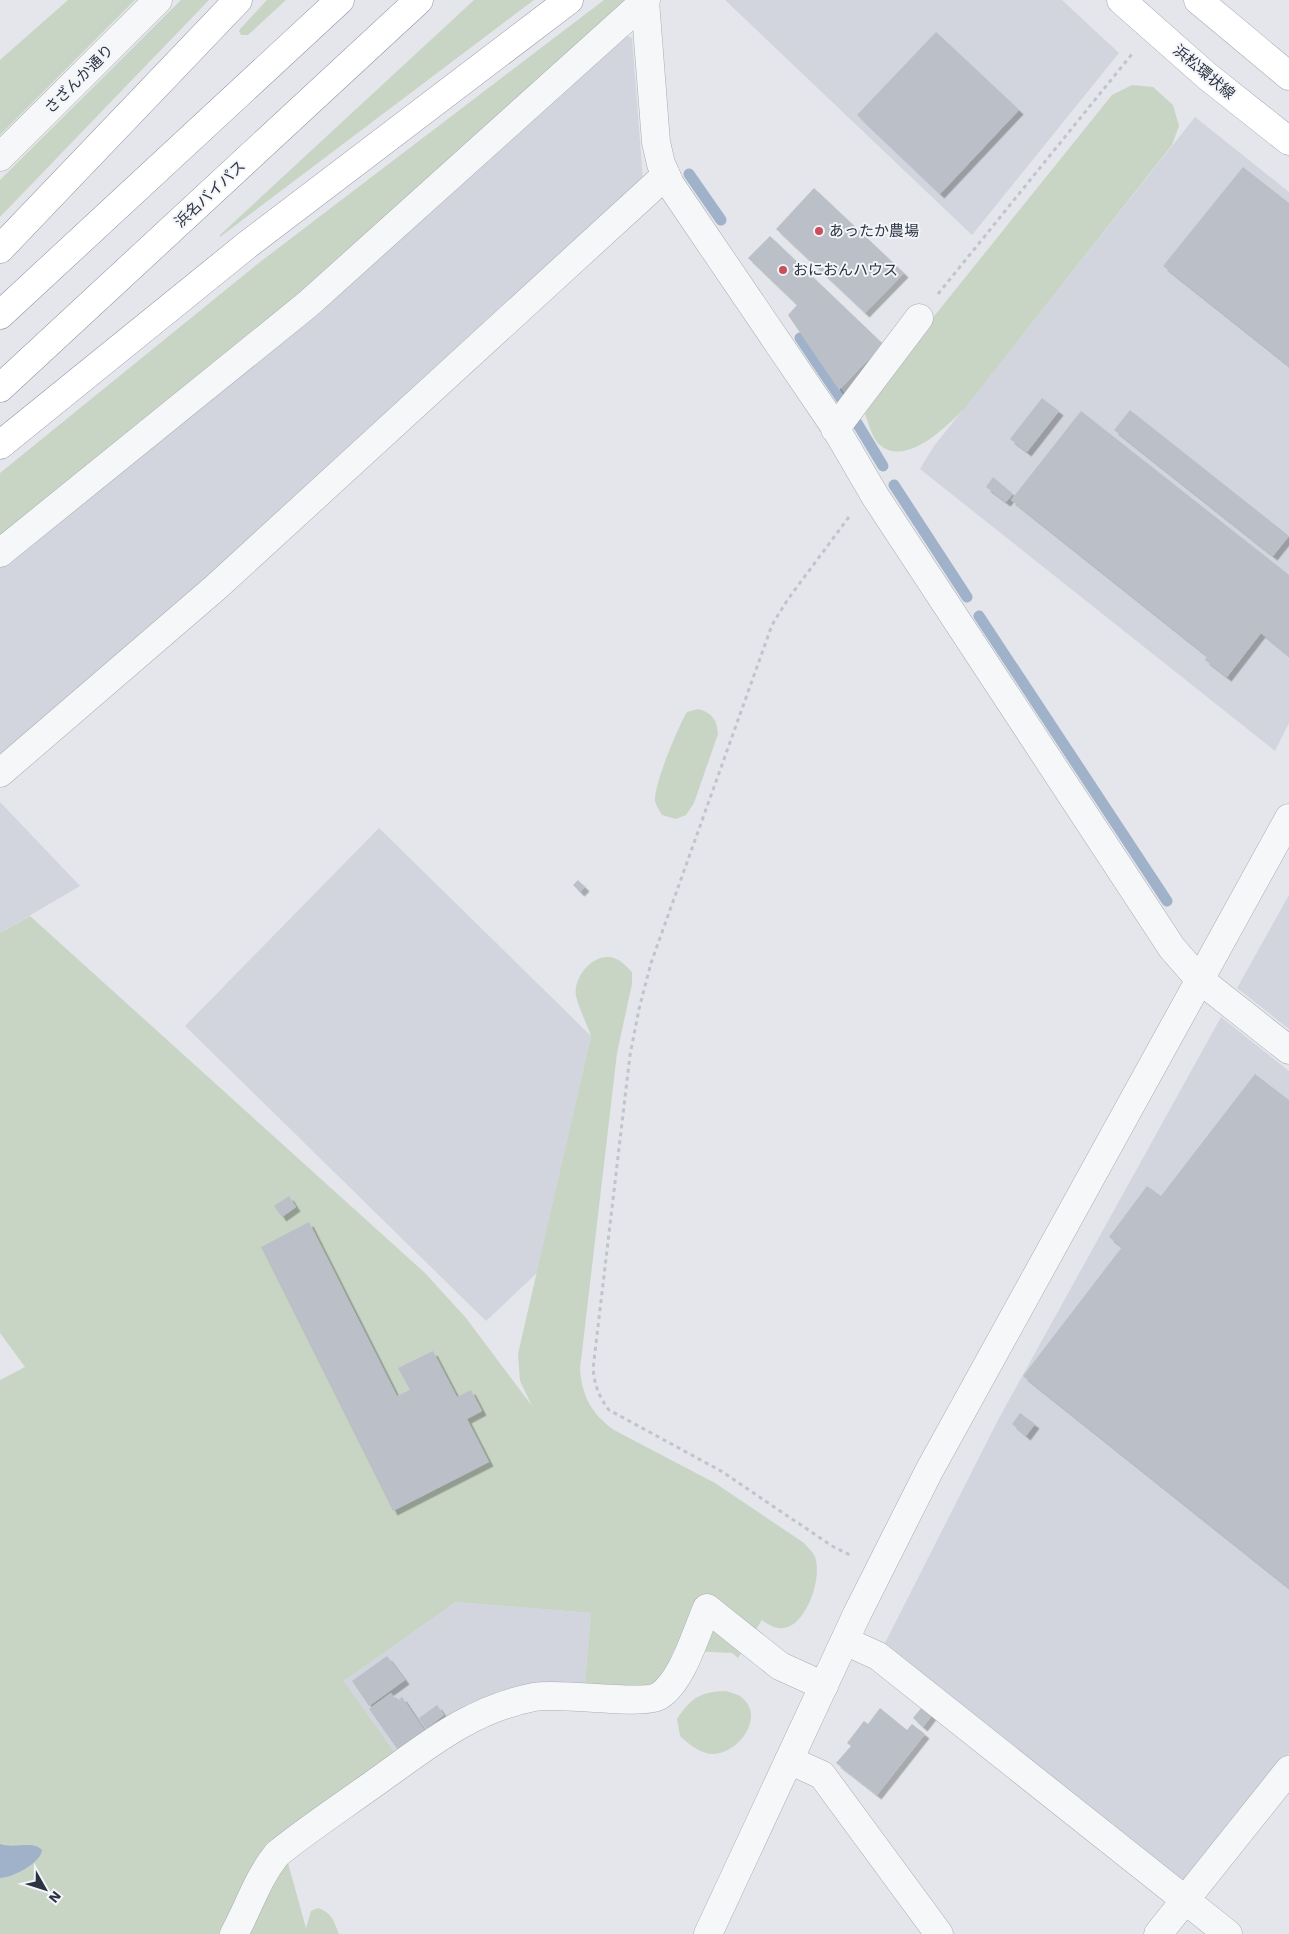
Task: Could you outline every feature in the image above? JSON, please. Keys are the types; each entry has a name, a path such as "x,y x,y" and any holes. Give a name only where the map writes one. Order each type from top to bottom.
{"main road":[{"path":"0,249 238,0"},
{"path":"0,315 340,0"},
{"name":"浜名バイパス","path":"0,388 419,0"},
{"path":"0,445 254,239 569,0"},
{"name":"浜松環状線","path":"1121,0 1208,76 1289,141"},
{"path":"1198,0 1289,76"}],"street":[{"name":"さざんか通り","path":"0,157 158,0"},
{"path":"645,0 656,142 670,184 835,429 875,496 1172,948 1200,979 1289,1050"},
{"path":"0,553 308,304 645,0"},
{"path":"0,773 216,588 666,175"},
{"path":"835,429 919,318"},
{"path":"708,1934 844,1641 966,1400 1289,818"},
{"path":"234,1934 264,1870 277,1854 442,1735 480,1714 504,1704 537,1697 571,1696 641,1700 656,1698 668,1690 676,1678 707,1608 780,1666 824,1686"},
{"path":"844,1641 878,1656 1228,1934"},
{"path":"789,1760 822,1775 939,1934"},
{"path":"1158,1934 1289,1770"}],"path":[{"path":"919,318 1132,53"},
{"path":"875,496 854,510 788,599 772,625 651,964 630,1055 593,1369 594,1384 600,1398 609,1410 621,1419 721,1471 832,1546 879,1569"}],"shaded area":[{"path":"725,0 1062,0 1119,53 972,235"},
{"path":"623,34 632,38 643,181 283,513 0,759 0,567 281,341"},
{"path":"1195,117 1289,192 1289,723 1275,751 920,469 934,446"},
{"path":"0,802 80,886 0,933"},
{"path":"379,828 591,1036 537,1273 486,1321 185,1026"},
{"path":"1289,895 1289,1029 1237,988"},
{"path":"1221,1017 1289,1071 1289,1753 1184,1885 883,1647 999,1418"},
{"path":"456,1602 591,1613 585,1683 535,1683 499,1691 466,1705 395,1753 344,1681"}],"green space":[{"path":"68,0 135,0 0,135 0,60"},
{"path":"181,0 209,0 0,217 0,180"},
{"path":"267,0 286,0 248,35 241,35 239,31 241,28"},
{"path":"474,0 534,0 220,237 220,235"},
{"path":"604,0 630,0 302,296 0,539 0,473 260,262"},
{"path":"1132,85 1153,87 1173,105 1179,126 1172,145 964,409 937,434 914,448 891,451 881,446 873,435 865,414 874,394 927,325 1112,95"},
{"path":"698,709 707,712 713,717 718,734 694,803 686,815 676,819 662,815 655,801 658,782 683,719 687,712"},
{"path":"30,916 425,1273 466,1318 532,1406 520,1381 518,1354 591,1036 577,1001 577,982 580,975 590,964 603,957 616,959 625,965 632,972 632,984 617,1053 580,1369 583,1388 594,1411 614,1430 715,1483 804,1543 814,1555 817,1563 817,1574 811,1598 800,1618 792,1625 784,1628 775,1627 762,1620 738,1658 732,1653 674,1650 660,1679 645,1685 624,1686 585,1683 591,1613 456,1602 344,1681 395,1753 268,1845 247,1877 219,1934 0,1934 0,1380 25,1367 0,1333 0,933"},
{"path":"726,1691 740,1696 748,1704 751,1713 750,1723 740,1741 732,1748 723,1752 708,1754 695,1748 680,1736 677,1719 687,1705 697,1697 703,1694"},
{"path":"288,1863 306,1928 311,1911 318,1908 323,1910 334,1921 339,1934 250,1934 276,1878"}],"water":[{"path":"0,1844 11,1846 28,1845 42,1850 37,1860 25,1869 0,1878"}],"building":[{"path":"936,32 1019,110 940,194 857,115"},
{"path":"1243,167 1289,203 1289,366 1163,266"},
{"path":"814,188 904,273 865,313 776,229"},
{"path":"770,236 883,344 839,390 788,315 797,305 748,258"},
{"path":"1042,398 1059,411 1027,452 1010,439"},
{"path":"1130,410 1289,536 1273,556 1114,430"},
{"path":"1081,411 1289,575 1289,656 1261,633 1227,677 1205,660 1207,656 1011,500"},
{"path":"993,477 1013,494 1006,502 986,487"},
{"path":"578,880 585,887 580,892 573,885"},
{"path":"1255,1074 1289,1100 1289,1588 1023,1376 1122,1247 1109,1237 1147,1186 1161,1196"},
{"path":"289,1196 296,1207 282,1217 274,1206"},
{"path":"309,1222 397,1396 410,1390 398,1368 433,1351 457,1397 471,1390 482,1411 467,1419 489,1462 393,1511 261,1247"},
{"path":"1020,1413 1035,1424 1026,1436 1012,1424"},
{"path":"387,1656 405,1680 369,1706 352,1681"},
{"path":"391,1693 397,1701 402,1697 425,1731 398,1750 369,1709"},
{"path":"437,1705 444,1715 426,1729 419,1718"},
{"path":"922,1707 933,1714 923,1727 913,1718"},
{"path":"880,1708 907,1730 912,1724 925,1734 877,1795 836,1763 851,1746 847,1743 864,1721 868,1724"}],"waterway":[{"path":"689,174 721,220"},
{"path":"800,338 844,403"},
{"path":"854,418 883,466"},
{"path":"894,485 967,597"},
{"path":"979,616 1167,901"}],"place":[{"name":"あったか農場","path":"819,231"},
{"name":"おにおんハウス","path":"783,270"}]}
